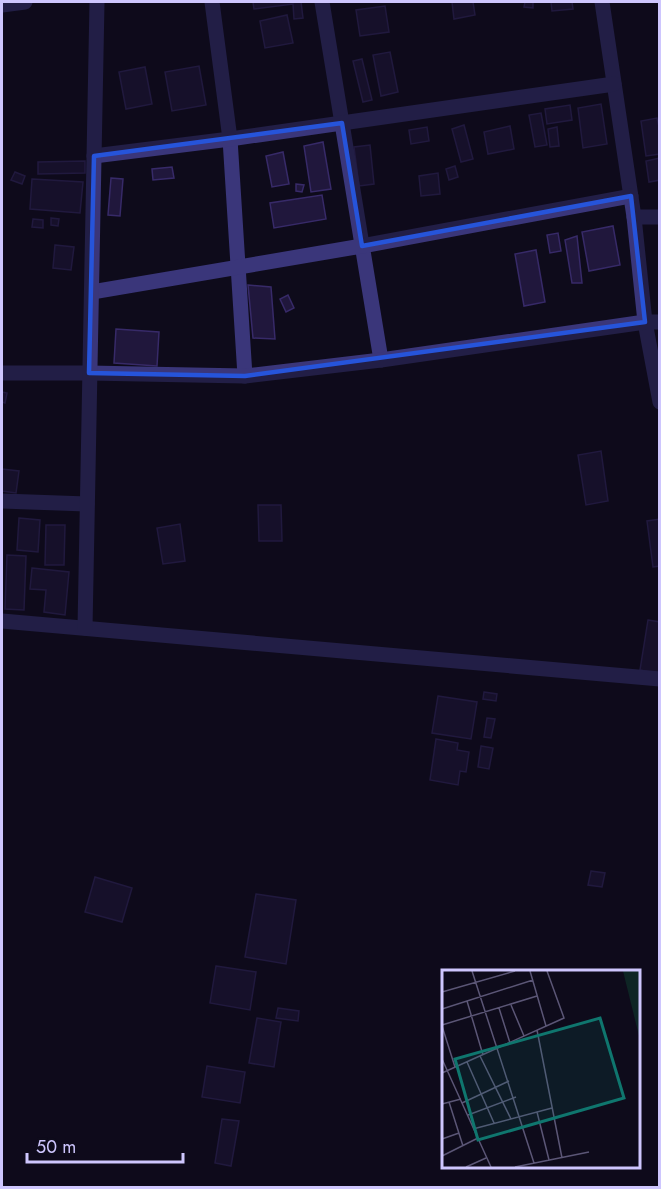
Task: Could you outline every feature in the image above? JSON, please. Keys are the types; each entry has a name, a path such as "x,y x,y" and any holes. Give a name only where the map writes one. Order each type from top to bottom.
{"street":[{"path":"85,628 97,2"},
{"path":"212,2 230,139 245,376"},
{"path":"322,2 381,360"},
{"path":"602,2 652,322 660,402"},
{"path":"94,156 230,139 614,84"},
{"path":"92,292 362,246 631,196"},
{"path":"634,217 660,217"},
{"path":"2,373 245,376 381,360 652,322"},
{"path":"2,501 87,504"},
{"path":"2,621 660,679"}],"highlighted area":[{"path":"342,123 362,246 631,196 645,322 245,376 89,373 94,156"}],"building":[{"path":"253,2 301,2 303,18 294,19 293,4 254,9"},
{"path":"452,2 473,2 475,15 454,19"},
{"path":"525,2 533,2 533,8 524,7"},
{"path":"551,2 572,2 573,9 552,11"},
{"path":"385,6 389,32 360,36 356,10"},
{"path":"287,15 293,43 265,48 260,21"},
{"path":"390,52 398,92 381,96 373,55"},
{"path":"362,59 372,100 363,102 353,61"},
{"path":"199,66 206,105 172,111 165,72"},
{"path":"145,67 152,104 126,109 119,72"},
{"path":"601,104 607,144 583,148 578,108"},
{"path":"570,105 572,120 547,124 545,109"},
{"path":"541,113 547,145 535,147 529,115"},
{"path":"657,118 660,131 660,154 646,156 641,121"},
{"path":"464,125 473,159 461,162 452,129"},
{"path":"510,126 514,149 488,154 484,132"},
{"path":"427,127 429,141 411,144 409,130"},
{"path":"557,127 559,146 550,147 548,129"},
{"path":"323,142 331,189 311,192 304,146"},
{"path":"370,145 374,184 359,186 354,147"},
{"path":"283,152 289,184 272,187 266,156"},
{"path":"660,158 660,180 649,182 646,161"},
{"path":"85,161 85,173 38,174 38,162"},
{"path":"455,166 458,177 449,180 446,169"},
{"path":"172,167 174,178 153,180 152,169"},
{"path":"15,172 25,176 22,184 11,180"},
{"path":"438,173 440,194 421,196 419,176"},
{"path":"111,178 123,179 120,216 108,215"},
{"path":"32,179 83,182 80,213 30,209"},
{"path":"296,184 304,185 302,192 296,191"},
{"path":"322,195 326,219 274,228 270,203"},
{"path":"51,218 59,219 58,226 51,225"},
{"path":"33,219 43,220 43,228 32,227"},
{"path":"613,226 620,265 589,271 582,232"},
{"path":"558,233 561,251 550,253 547,235"},
{"path":"577,236 582,283 572,283 565,240"},
{"path":"55,245 74,247 71,270 53,268"},
{"path":"536,250 545,302 524,306 515,254"},
{"path":"248,285 271,287 275,339 253,338"},
{"path":"288,295 294,308 286,312 280,299"},
{"path":"116,329 159,332 157,366 114,363"},
{"path":"2,392 7,393 5,403 2,402"},
{"path":"601,451 608,501 586,505 578,455"},
{"path":"2,469 19,471 16,493 2,491"},
{"path":"258,505 281,505 282,541 259,541"},
{"path":"19,518 40,520 38,552 17,550"},
{"path":"660,519 660,566 653,567 647,521"},
{"path":"180,524 185,561 163,564 157,528"},
{"path":"46,525 65,525 64,565 45,565"},
{"path":"7,555 26,556 24,610 5,609"},
{"path":"32,568 69,572 65,615 44,612 46,590 30,589"},
{"path":"648,620 660,622 660,674 640,670"},
{"path":"484,692 497,694 496,701 483,699"},
{"path":"438,696 477,702 471,739 432,733"},
{"path":"487,718 495,719 491,738 484,737"},
{"path":"436,739 458,743 457,750 469,752 466,772 460,771 458,785 430,780"},
{"path":"481,746 493,748 489,769 478,767"},
{"path":"591,871 605,873 602,887 588,885"},
{"path":"95,877 132,888 122,922 85,912"},
{"path":"256,894 296,900 286,964 245,957"},
{"path":"216,966 256,972 250,1010 210,1003"},
{"path":"278,1008 299,1011 298,1021 276,1018"},
{"path":"257,1018 281,1022 274,1067 249,1063"},
{"path":"207,1066 245,1072 240,1103 202,1097"},
{"path":"222,1119 239,1121 231,1166 215,1163"}]}
